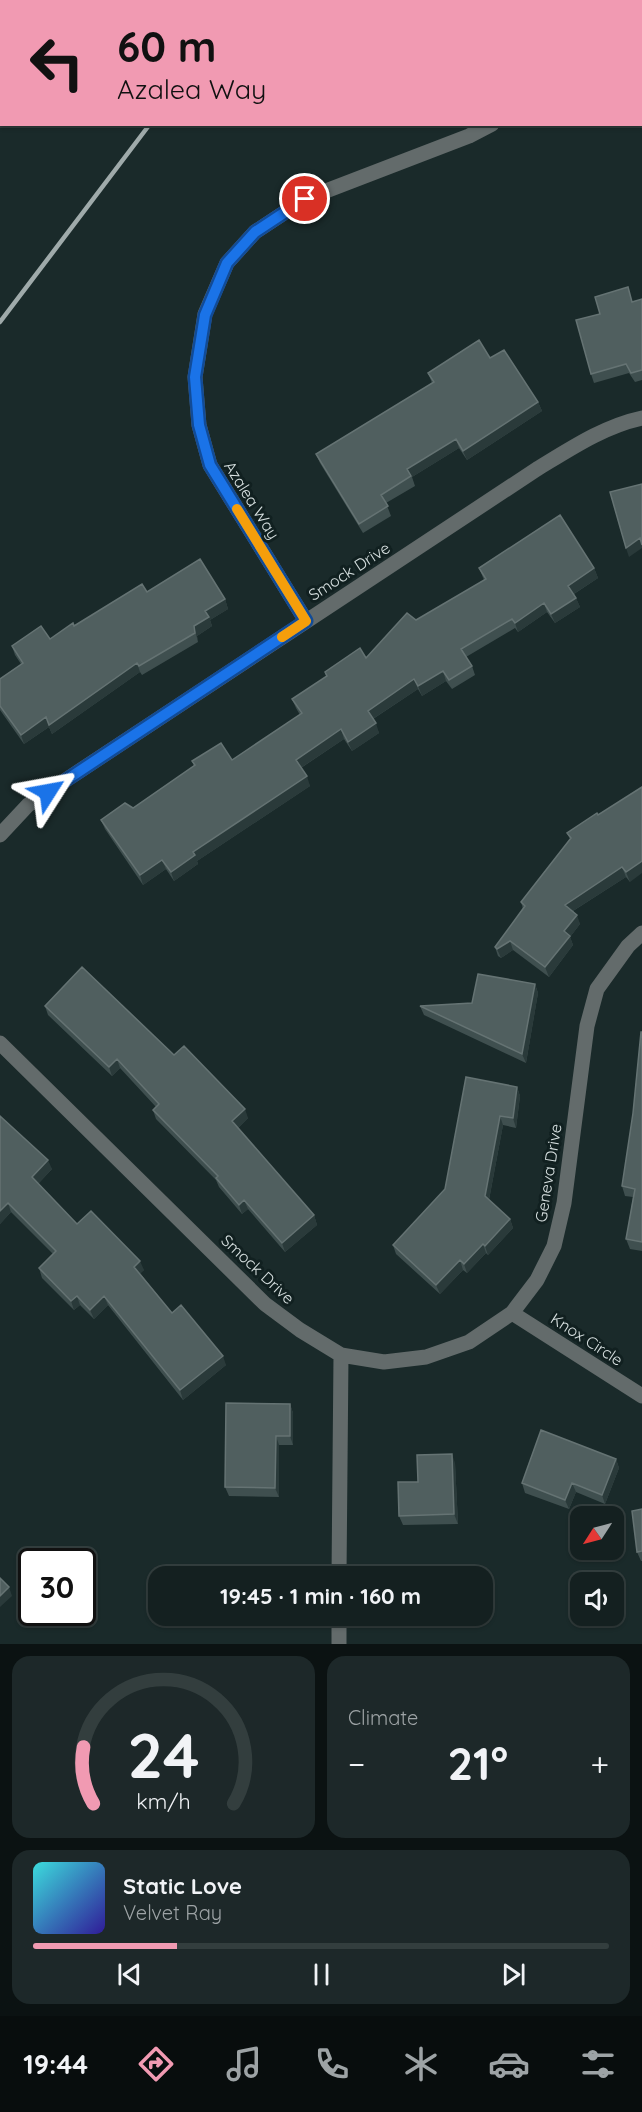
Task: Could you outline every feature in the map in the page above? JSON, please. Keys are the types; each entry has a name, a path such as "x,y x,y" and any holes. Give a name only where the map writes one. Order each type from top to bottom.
{"street":[{"name":"Azalea Way","path":"306,621 210,465 199,425 195,377 205,315 227,263 255,232 305,199 469,136 488,126"},
{"name":"Smock Drive","path":"0,835 28,805 585,439 642,418"},
{"name":"Geneva Drive","path":"341,1355 384,1362 426,1357 469,1342 512,1313 537,1280 554,1246 564,1203 587,1026 597,989 628,946 642,933"},
{"name":"Smock Drive","path":"0,1043 265,1304 300,1330 341,1355"},
{"name":"Knox Circle","path":"512,1313 642,1396"},
{"path":"339,1566 341,1355"},
{"path":"339,1626 339,1644"}],"building":[{"path":"628,287 632,302 642,299 642,370 631,373 626,364 591,374 576,320 600,314 595,297"},
{"path":"479,340 490,358 504,350 538,402 463,451 456,439 407,469 411,476 381,495 388,506 359,524 316,454 434,382 428,373"},
{"path":"642,484 642,545 640,538 626,548 610,492"},
{"path":"560,515 594,568 568,586 576,598 551,614 544,603 515,623 512,619 461,649 472,666 449,680 443,671 418,686 414,679 368,711 376,723 348,742 341,729 296,760 307,776 193,852 195,855 171,872 162,860 140,875 101,820 125,803 133,808 195,765 192,761 221,743 232,760 302,713 292,699 327,676 325,672 360,648 366,658 407,613 416,620 486,579 479,568"},
{"path":"200,559 225,599 205,611 209,617 194,626 195,633 139,666 137,663 49,725 46,717 21,735 0,706 0,679 23,663 12,646 41,626 50,639 73,623 74,626 142,584 147,592"},
{"path":"642,787 642,861 626,872 622,867 565,905 577,915 564,931 570,936 545,967 510,941 497,949 495,947 525,906 521,902 571,838 567,833"},
{"path":"82,967 174,1055 184,1046 245,1109 232,1121 314,1215 282,1243 244,1200 239,1205 216,1178 218,1176 153,1110 159,1104 117,1059 109,1067 45,1006"},
{"path":"478,974 535,984 522,1054 420,1006 472,1003"},
{"path":"641,1032 642,1242 626,1239 635,1189 622,1186 633,1113"},
{"path":"466,1077 517,1087 513,1118 500,1116 485,1196 510,1219 485,1246 483,1244 464,1264 460,1260 436,1285 393,1245 445,1189"},
{"path":"0,1116 48,1160 32,1177 77,1224 91,1211 140,1261 134,1267 172,1313 181,1305 223,1356 180,1390 104,1296 90,1310 77,1296 71,1301 39,1268 56,1251 8,1203 0,1211"},
{"path":"226,1403 290,1404 290,1436 276,1436 275,1488 225,1487"},
{"path":"541,1430 616,1459 602,1495 572,1483 565,1500 522,1483"},
{"path":"452,1454 454,1514 399,1516 398,1482 418,1482 417,1455"},
{"path":"642,1509 642,1551 637,1552 632,1511"},
{"path":"0,1578 9,1587 0,1596"}],"railway":[{"path":"0,322 148,126"}],"slow traffic":[{"path":"237,509 306,621 282,637"}],"route":[{"path":"48,792 306,621 210,465 199,425 195,377 205,315 227,263 255,232 305,199"}]}
